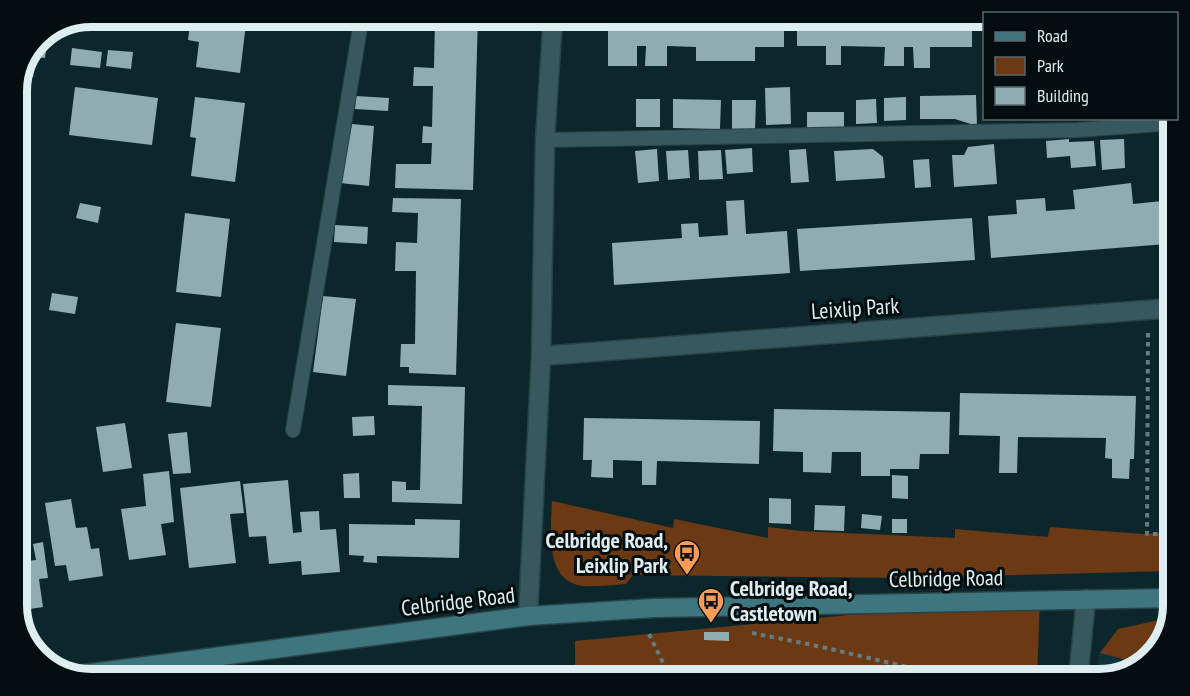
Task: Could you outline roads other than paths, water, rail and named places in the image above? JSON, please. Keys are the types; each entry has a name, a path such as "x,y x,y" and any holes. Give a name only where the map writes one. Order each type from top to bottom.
{"main road":[{"name":"Celbridge Road","path":"122,669 528,616 654,608 1163,598"}],"street":[{"path":"528,616 541,356 545,140 552,27"},
{"name":"Leixlip Park","path":"541,356 1163,309"},
{"path":"1079,669 1086,599"}],"lane":[{"path":"293,430 360,27"},
{"path":"545,140 1078,130 1163,124"}],"place":[{"name":"Celbridge Road, Leixlip Park","path":"687,576"},
{"name":"Celbridge Road, Castletown","path":"711,624"}]}
